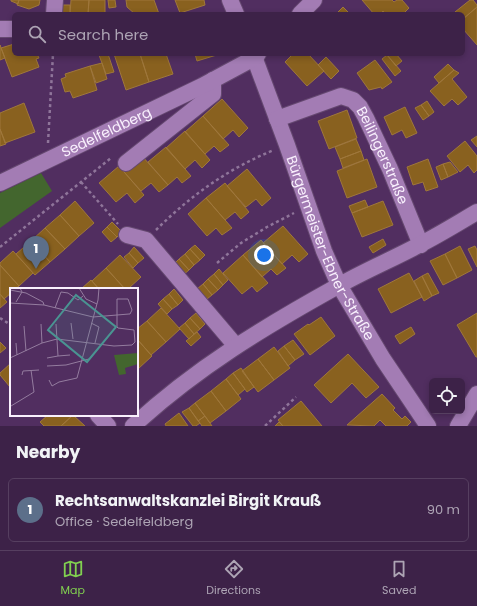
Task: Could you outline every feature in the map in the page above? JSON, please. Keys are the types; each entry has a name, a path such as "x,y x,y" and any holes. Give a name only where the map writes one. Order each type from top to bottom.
{"street":[{"path":"54,12 55,0"},
{"path":"230,0 235,12"},
{"path":"302,12 314,0"},
{"path":"0,29 12,29"},
{"name":"Sedelfeldberg","path":"0,183 213,80 253,56"},
{"name":"Bürgermeister-Ebner-Straße","path":"255,56 308,208 324,251 339,285 383,359 428,426"},
{"name":"Sedelfeldberg","path":"119,160 213,94 213,80"},
{"name":"Beilingerstraße","path":"277,119 341,96 353,100 366,118 390,169 420,245"},
{"path":"133,426 159,402 236,346 339,285 420,245 477,212"},
{"path":"127,235 146,240 236,346"},
{"path":"458,426 477,394"},
{"path":"99,416 108,426"}],"path":[{"path":"47,160 53,56"},
{"path":"146,240 192,197 222,176 257,157 287,145"},
{"path":"0,247 81,182 119,160"},
{"path":"81,182 127,235"},
{"path":"217,263 241,243 267,227 308,208"},
{"path":"0,318 10,324"},
{"path":"265,426 296,397"}],"green space":[{"path":"41,173 52,191 0,228 0,193"}],"building":[{"path":"19,0 18,4 11,1"},
{"path":"19,0 40,0 39,5 29,9 17,5"},
{"path":"71,0 89,0 88,12 70,12"},
{"path":"89,0 105,0 105,12 88,12"},
{"path":"108,0 115,0 116,7 109,8"},
{"path":"126,0 154,0 158,12 133,12 127,7"},
{"path":"175,0 204,0 205,5 180,12"},
{"path":"362,0 392,0 394,2 397,0 402,0 409,8 405,12 372,12"},
{"path":"470,0 473,0 477,5 477,7 465,17 465,12 455,12"},
{"path":"61,5 70,5 70,12 60,12"},
{"path":"343,7 348,12 338,12"},
{"path":"477,7 477,45 465,31 465,17"},
{"path":"0,45 5,58 0,60"},
{"path":"12,45 12,56 38,56 39,58 36,59 39,67 12,77 1,48"},
{"path":"99,56 109,56 114,72 106,74"},
{"path":"115,56 141,56 149,82 126,90"},
{"path":"141,56 167,56 173,74 149,82"},
{"path":"196,56 213,56 197,61"},
{"path":"291,56 310,56 324,71 307,86 285,62"},
{"path":"388,56 398,56 402,61 396,66"},
{"path":"388,56 401,71 395,76 382,59"},
{"path":"326,57 339,71 331,79 318,65"},
{"path":"375,60 392,82 382,89 381,87 369,90 357,73"},
{"path":"102,63 107,79 96,83 90,66"},
{"path":"448,64 454,70 439,83 434,77"},
{"path":"90,66 97,90 73,98 70,91 65,92 61,79 66,77 65,74"},
{"path":"454,70 459,73 452,79 467,97 458,105 452,99 444,106 430,91"},
{"path":"222,99 248,128 239,137 233,130 223,139 203,116"},
{"path":"427,101 434,112 429,116 421,105"},
{"path":"24,103 35,132 5,143 0,129 0,113"},
{"path":"421,105 429,116 423,120 415,108"},
{"path":"405,107 417,133 406,138 402,130 392,135 384,117"},
{"path":"347,110 357,138 329,149 318,121"},
{"path":"203,116 229,145 220,152 214,146 205,154 185,132"},
{"path":"0,129 6,144 0,146"},
{"path":"185,131 210,160 202,168 195,160 185,169 166,148"},
{"path":"477,136 477,147 471,140"},
{"path":"356,139 361,151 340,159 335,147"},
{"path":"465,141 477,156 477,170 474,173 468,165 460,172 447,156"},
{"path":"166,147 191,176 182,183 177,177 168,185 148,162"},
{"path":"361,151 364,160 343,168 340,159"},
{"path":"142,156 168,185 159,192 151,183 141,191 124,172"},
{"path":"367,159 377,187 347,198 337,171"},
{"path":"428,159 438,187 426,191 423,182 413,185 407,167"},
{"path":"450,162 458,172 448,177 443,164"},
{"path":"443,164 448,177 441,180 436,167"},
{"path":"119,166 144,195 135,203 127,193 116,202 99,183"},
{"path":"247,169 271,198 262,206 256,199 246,207 227,186"},
{"path":"225,183 249,212 241,219 235,212 225,220 206,198"},
{"path":"206,198 232,228 222,235 216,228 207,236 188,214"},
{"path":"365,200 368,207 352,213 349,206"},
{"path":"75,201 94,223 79,236 60,215"},
{"path":"383,201 393,225 362,237 352,213"},
{"path":"60,215 79,236 65,249 45,228"},
{"path":"112,222 122,232 117,237 107,227"},
{"path":"283,226 308,254 299,262 292,255 282,264 263,243"},
{"path":"107,227 117,237 111,242 102,232"},
{"path":"45,228 65,249 50,262 31,241"},
{"path":"383,239 386,245 373,253 369,247"},
{"path":"261,240 286,268 277,275 271,269 262,277 243,255"},
{"path":"31,241 50,262 35,275 16,254"},
{"path":"195,245 205,255 200,260 190,249"},
{"path":"460,246 472,270 457,278 445,254"},
{"path":"475,246 477,250 477,267 468,249"},
{"path":"134,247 144,258 138,263 129,253"},
{"path":"190,249 200,260 194,265 185,254"},
{"path":"13,251 33,273 19,286 0,265 0,263"},
{"path":"129,253 138,263 133,268 124,257"},
{"path":"185,254 194,265 189,270 179,259"},
{"path":"445,254 457,278 443,285 430,261"},
{"path":"120,255 141,277 129,288 124,288 106,268"},
{"path":"243,255 268,283 257,292 252,286 242,294 223,273"},
{"path":"179,259 189,270 183,275 174,264"},
{"path":"0,265 19,286 16,288 10,288 10,294 4,299 0,294"},
{"path":"106,268 124,288 98,288 92,281"},
{"path":"219,269 228,280 223,285 214,274"},
{"path":"409,273 422,297 391,313 378,289"},
{"path":"428,273 439,293 432,296 422,276"},
{"path":"214,274 223,285 218,290 208,279"},
{"path":"422,276 432,296 424,301 414,281"},
{"path":"208,279 218,290 212,295 203,284"},
{"path":"91,280 98,288 82,288"},
{"path":"203,284 212,295 207,299 197,289"},
{"path":"174,289 183,300 178,305 169,294"},
{"path":"0,294 7,302 0,308"},
{"path":"169,294 178,305 172,309 163,299"},
{"path":"163,299 172,309 167,314 158,304"},
{"path":"161,308 180,329 166,342 147,321"},
{"path":"196,313 205,324 200,329 190,318"},
{"path":"477,313 477,357 476,357 457,325"},
{"path":"321,317 335,336 310,355 294,334"},
{"path":"190,318 200,329 194,334 185,323"},
{"path":"147,321 166,342 151,355 138,340 138,328"},
{"path":"185,323 194,334 189,339 179,328"},
{"path":"411,327 415,334 400,344 395,336"},
{"path":"197,332 201,337 191,346 186,341"},
{"path":"138,340 152,356 138,369"},
{"path":"293,340 304,354 295,360 284,346"},
{"path":"0,342 6,348 0,353"},
{"path":"284,346 295,360 288,366 278,351"},
{"path":"274,347 290,368 274,380 258,359"},
{"path":"348,354 379,387 366,398 352,383 331,403 314,385"},
{"path":"258,359 274,380 258,392 242,371"},
{"path":"10,364 10,387 0,375 0,373"},
{"path":"241,368 254,387 247,392 233,373"},
{"path":"233,373 245,389 238,395 226,379"},
{"path":"226,379 241,399 226,411 211,391"},
{"path":"211,391 226,411 210,423 195,403"},
{"path":"382,394 395,408 393,410 402,419 405,416 411,422 407,426 386,426 380,420 374,426 347,425"},
{"path":"301,401 322,426 283,426 278,420"},
{"path":"195,403 205,416 198,421 189,408"},
{"path":"189,408 200,423 196,426 193,426 182,412"},
{"path":"179,413 188,426 166,426 165,424"},
{"path":"47,416 72,416 61,426 44,426 40,422"},
{"path":"72,416 74,416 85,426 61,426"},
{"path":"205,416 212,426 202,426 198,421"},
{"path":"279,422 283,426 275,426"}],"place":[{"name":"Rechtsanwaltskanzlei Birgit Krauß","path":"36,269"}]}
